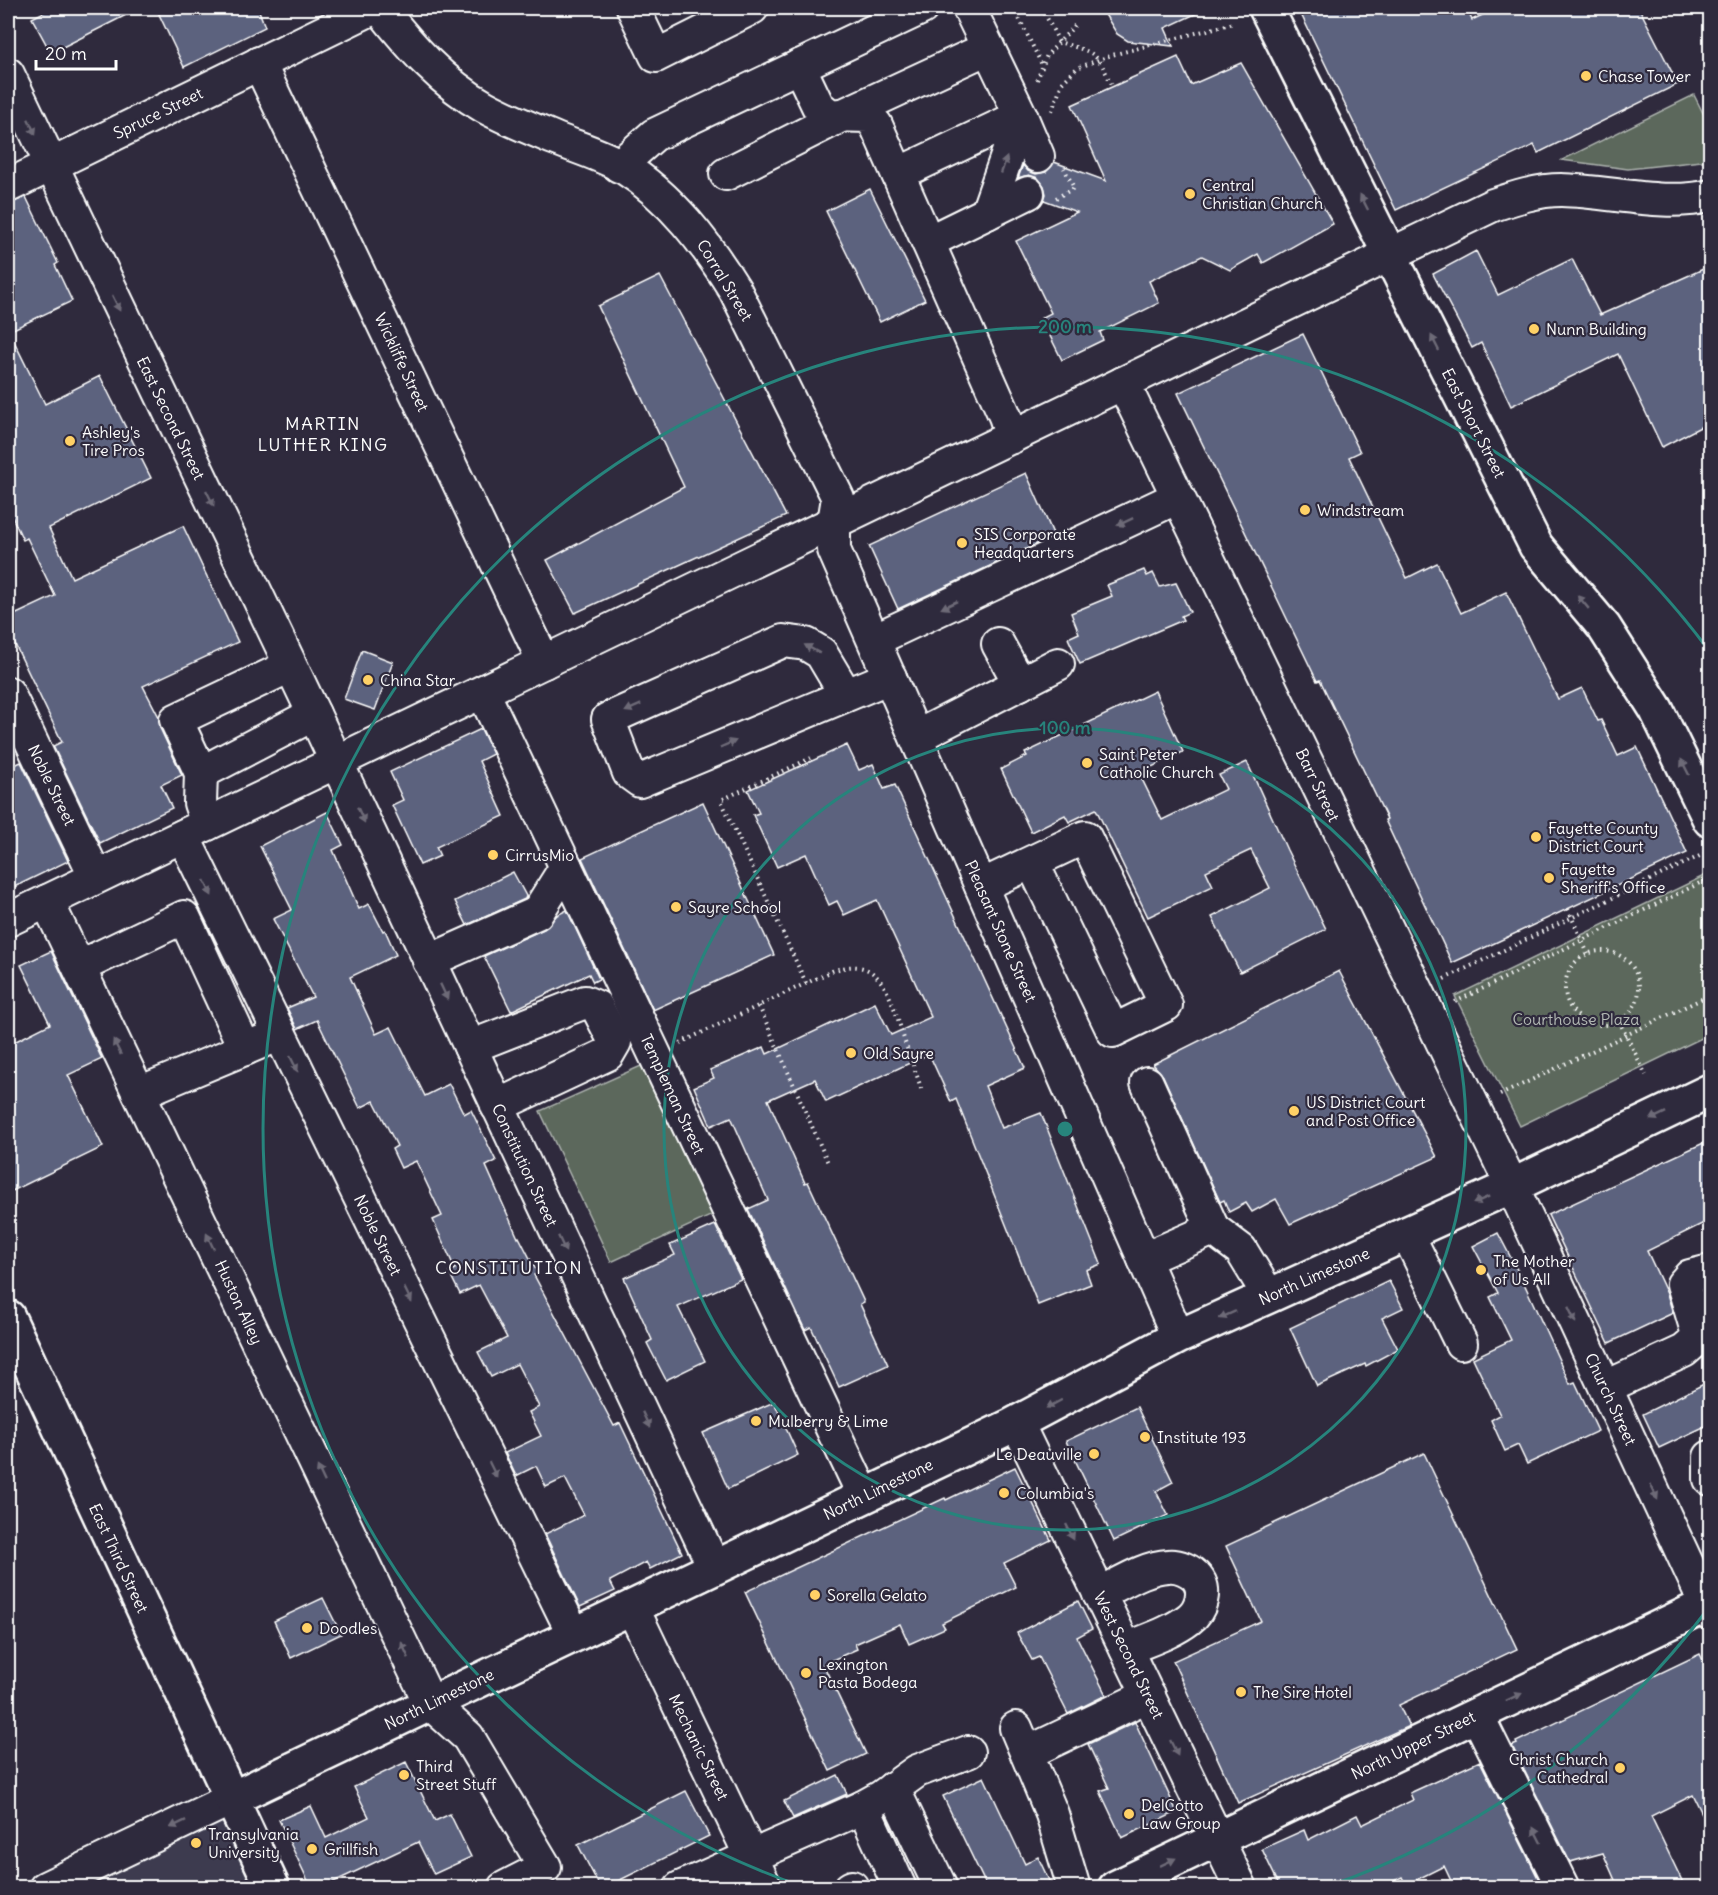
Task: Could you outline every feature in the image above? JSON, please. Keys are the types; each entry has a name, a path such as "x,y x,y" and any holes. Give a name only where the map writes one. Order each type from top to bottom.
{"main road":[{"name":"East Short Street","path":"1266,8 1536,546 1604,627 1656,709 1710,820"},
{"name":"North Limestone","path":"231,1798 1017,1423 1178,1337 1512,1186 1710,1091"},
{"name":"East Third Street","path":"8,1317 273,1887"},
{"name":"North Upper Street","path":"1115,1887 1709,1607"}],"street":[{"name":"Spruce Street","path":"8,186 373,8"},
{"name":"Corral Street","path":"380,8 424,60 459,90 485,107 619,166 651,188 694,229 716,258 735,290 837,498 834,522"},
{"path":"633,8 656,56 752,8"},
{"path":"619,166 654,135 922,8"},
{"path":"969,8 988,48 1036,115 1038,156"},
{"path":"726,174 841,116 988,48"},
{"name":"Wickliffe Street","path":"259,63 544,662"},
{"path":"799,66 818,106 829,115 868,116 876,125 1005,416 1012,437"},
{"name":"East Second Street","path":"8,74 336,762"},
{"path":"897,174 1036,115"},
{"path":"987,213 1036,115"},
{"path":"8,920 1493,205 1544,191 1561,190 1682,200 1710,196"},
{"path":"928,242 1028,194"},
{"name":"Barr Street","path":"1123,383 1512,1186"},
{"path":"874,640 1178,497"},
{"name":"Pleasant Stone Street","path":"834,522 834,550 1178,1337"},
{"path":"846,695 820,653 806,644 783,641 608,719 629,773 640,781 890,677"},
{"path":"998,644 1020,684"},
{"path":"916,737 1058,664"},
{"path":"290,666 176,720 201,773 314,714"},
{"name":"Templeman Street","path":"483,692 864,1496"},
{"name":"Noble Street","path":"8,696 96,878"},
{"name":"Constitution Street","path":"336,762 714,1567"},
{"name":"Noble Street","path":"201,773 200,803 195,830 280,1034 574,1635"},
{"path":"981,886 1085,837 1166,1005 1113,1031 1032,862"},
{"path":"429,961 537,913 566,867"},
{"name":"Huston Alley","path":"48,901 430,1703"},
{"path":"79,967 184,917 246,1048"},
{"path":"470,1047 585,1002 597,1007 615,1042 608,1054 497,1106"},
{"path":"139,1093 280,1034"},
{"path":"1147,1083 1213,1229 1241,1250 1269,1296"},
{"name":"Church Street","path":"1512,1186 1709,1607"},
{"path":"1144,1259 1213,1229"},
{"path":"1407,1233 1461,1343"},
{"path":"1606,1387 1683,1351 1699,1338 1683,1284 1690,1276 1710,1271"},
{"name":"West Second Street","path":"1017,1423 1241,1887"},
{"path":"1710,1457 1710,1479"},
{"path":"1100,1594 1150,1570 1167,1566 1189,1570 1197,1577 1201,1585 1202,1596 1191,1618 1126,1649"},
{"name":"Mechanic Street","path":"632,1607 766,1887"},
{"path":"1074,1887 1052,1814 1022,1740 1149,1695"},
{"path":"430,1703 468,1737 545,1867 504,1887"},
{"path":"1477,1715 1563,1887"},
{"path":"680,1887 863,1807 881,1797 916,1771 968,1752"},
{"path":"893,1788 941,1887"},
{"name":"North Limestone","path":"45,1887 231,1798"},
{"path":"863,1807 900,1887"}],"path":[{"path":"1014,8 1043,66"},
{"path":"1017,14 1031,8"},
{"path":"1042,8 1059,42 1090,52 1100,59 1113,87"},
{"path":"1036,115 1077,68 1100,59 1234,23"},
{"path":"806,983 721,800 811,758"},
{"path":"1444,979 1704,854"},
{"path":"1455,1002 1706,880"},
{"path":"1568,909 1588,954"},
{"path":"1606,950 1628,960 1635,969 1639,981 1636,1004 1629,1014 1619,1021 1607,1025 1582,1020 1567,1000 1564,987 1567,974 1573,964 1588,954 1606,950"},
{"path":"684,1053 679,1044 806,983 849,966 862,968 874,974 884,987 898,1018 922,1092"},
{"path":"1500,1095 1710,995"},
{"path":"759,1006 829,1165"},
{"path":"1619,1021 1646,1075"}],"shaded area":[{"name":"Transylvania University","path":"231,1799 273,1888 48,1888"}],"green space":[{"path":"1694,95 1710,127 1710,160 1628,169 1562,160"},
{"name":"Courthouse Plaza","path":"1710,873 1710,1034 1520,1126 1455,996"},
{"path":"650,1062 719,1212 611,1262 540,1111"}],"building":[{"path":"52,8 140,8 51,53 32,18"},
{"path":"156,8 258,8 265,27 184,67"},
{"path":"1101,8 1208,8 1165,28 1173,46 1128,41 1117,34"},
{"path":"1298,8 1466,8 1472,20 1497,8 1639,8 1678,84 1538,153 1534,145 1396,210"},
{"path":"1178,57 1191,85 1241,63 1333,224 1263,263 1258,254 1230,270 1202,256 1149,281 1159,303 1100,332 1103,340 1062,360 1041,318 1051,313 1016,241 1077,212 1044,200 1046,194 1044,186 1038,178 1029,175 1018,178 1023,165 1028,171 1036,174 1046,172 1054,162 1106,181 1072,105"},
{"path":"870,189 925,300 880,322 826,211"},
{"path":"26,197 58,263 55,265 72,301 9,331 45,404 100,376 151,478 49,528 72,578 183,526 238,642 143,686 159,717 160,728 182,775 161,785 172,808 100,843 53,746 62,742 8,630 8,618 55,596 27,538 23,540 8,508 8,204"},
{"path":"1476,251 1498,295 1572,259 1600,315 1710,266 1710,422 1662,447 1618,354 1511,406 1481,343 1472,348 1433,274"},
{"path":"660,276 786,516 575,613 547,560 684,487 598,306"},
{"path":"1303,334 1360,452 1349,457 1407,578 1437,563 1461,613 1506,592 1558,699 1582,688 1598,721 1601,720 1618,756 1637,747 1687,853 1452,963 1385,820 1387,819 1320,680 1317,681 1178,393"},
{"name":"SIS Corporate Headquarters","path":"1026,473 1054,536 898,609 869,546"},
{"path":"1144,570 1147,576 1153,573 1160,587 1176,583 1190,612 1181,616 1183,620 1080,664 1068,638 1079,633 1071,613 1112,596 1107,585"},
{"name":"China Star","path":"362,650 393,662 375,710 344,699"},
{"path":"1155,691 1183,752 1139,773 1162,820 1226,789 1219,775 1247,762 1326,929 1240,972 1212,917 1270,888 1251,850 1206,871 1213,886 1148,917 1096,809 1069,822 1065,815 1031,832 1001,769 1027,756 1025,753"},
{"path":"481,729 493,754 479,761 504,816 436,847 440,856 420,865 392,805 403,800 390,772"},
{"path":"847,745 859,770 873,764 884,789 895,785 1025,1068 985,1086 1002,1128 1041,1113 1101,1264 1086,1270 1091,1284 1038,1305 956,1099 951,1102 929,1054 826,1102 815,1079 768,1100 805,1183 808,1182 864,1302 860,1304 888,1365 839,1387 811,1327 805,1330 748,1209 768,1200 731,1117 711,1126 694,1087 714,1078 710,1070 764,1047 767,1054 875,1003 891,1035 931,1017 877,900 844,915 837,901 829,905 806,854 777,867 753,815 759,813 748,790"},
{"path":"21,762 68,861 8,890 8,768"},
{"name":"Sayre School","path":"703,802 774,955 653,1010 582,858"},
{"path":"327,812 343,845 333,850 359,909 369,904 383,931 385,930 396,955 350,977 376,1034 391,1027 425,1096 449,1084 464,1114 471,1110 496,1161 486,1166 518,1238 538,1274 534,1275 614,1426 620,1423 682,1553 650,1569 646,1562 610,1581 615,1591 580,1607 545,1534 584,1515 565,1478 546,1487 536,1466 516,1476 505,1453 541,1436 529,1412 539,1407 517,1364 491,1377 478,1352 507,1338 479,1285 460,1294 449,1272 455,1269 433,1220 442,1216 416,1161 401,1168 392,1149 397,1146 374,1101 360,1108 317,1020 297,1029 287,1008 313,997 273,919 292,910 260,846"},
{"path":"513,872 526,896 525,899 467,925 455,901"},
{"path":"567,910 599,979 593,982 589,974 511,1011 484,956 544,929 557,915"},
{"path":"51,951 102,1059 68,1075 103,1147 8,1193 8,1045 50,1024 21,965"},
{"name":"US District Court and Post Office","path":"1339,971 1437,1157 1290,1224 1276,1199 1252,1212 1246,1203 1229,1212 1224,1200 1220,1202 1163,1076 1153,1064"},
{"path":"1710,1140 1710,1220 1647,1251 1667,1294 1673,1313 1609,1343 1548,1215"},
{"path":"715,1225 741,1279 678,1307 705,1361 666,1380 647,1343 652,1340 624,1278 675,1255 670,1245"},
{"path":"1498,1233 1523,1281 1570,1384 1575,1382 1598,1431 1527,1464 1518,1445 1505,1451 1491,1420 1500,1415 1473,1358 1511,1340 1490,1297 1498,1293 1473,1246"},
{"path":"1389,1281 1403,1308 1382,1318 1398,1349 1366,1366 1365,1364 1317,1386 1290,1328"},
{"path":"1710,1381 1710,1424 1659,1448 1643,1414"},
{"name":"Mulberry & Lime","path":"774,1402 798,1455 728,1489 703,1433"},
{"path":"1137,1407 1173,1482 1156,1491 1168,1515 1114,1541 1066,1441"},
{"path":"1424,1453 1517,1649 1399,1705 1409,1726 1238,1803 1173,1661 1261,1621 1226,1546"},
{"path":"1015,1467 1051,1540 1004,1563 1016,1587 942,1623 945,1628 909,1644 900,1624 855,1644 857,1649 823,1664 866,1754 830,1771 745,1592"},
{"name":"Doodles","path":"323,1598 341,1634 291,1658 274,1621"},
{"path":"1078,1601 1092,1629 1077,1637 1106,1695 1068,1714 1039,1657 1032,1660 1017,1633"},
{"name":"Christ Church Cathedral","path":"1700,1654 1710,1675 1710,1830 1693,1795 1651,1816 1685,1887 1618,1887 1603,1853 1570,1862 1512,1746 1517,1744 1516,1742"},
{"path":"1135,1722 1177,1812 1122,1838 1100,1791 1109,1788 1088,1744"},
{"path":"1480,1761 1542,1886 1454,1887 1444,1866 1406,1885 1402,1877 1382,1887 1280,1887 1262,1849 1304,1830 1308,1840 1357,1815 1362,1825 1413,1800 1410,1793"},
{"path":"406,1762 435,1821 450,1814 471,1857 434,1874 418,1842 323,1887 311,1887 279,1820 311,1806 326,1838 369,1817 354,1787"},
{"path":"838,1775 847,1794 793,1818 784,1801"},
{"path":"984,1777 1025,1864 1038,1857 1052,1887 987,1887 943,1796"},
{"path":"686,1791 709,1836 606,1887 600,1887 578,1845"}],"place":[{"name":"Chase Tower","path":"1586,76"},
{"name":"Central Christian Church","path":"1190,194"},
{"name":"Nunn Building","path":"1534,329"},
{"name":"Ashley's Tire Pros","path":"70,441"},
{"name":"Windstream","path":"1305,510"},
{"name":"SIS Corporate Headquarters","path":"962,543"},
{"name":"China Star","path":"368,680"},
{"name":"Saint Peter Catholic Church","path":"1087,763"},
{"name":"Fayette County District Court","path":"1536,837"},
{"name":"CirrusMio","path":"493,855"},
{"name":"Fayette Sheriff's Office","path":"1549,878"},
{"name":"Sayre School","path":"676,907"},
{"name":"Old Sayre","path":"851,1053"},
{"name":"US District Court and Post Office","path":"1294,1111"},
{"name":"The Mother of Us All","path":"1481,1270"},
{"name":"Mulberry & Lime","path":"756,1421"},
{"name":"Institute 193","path":"1145,1437"},
{"name":"Le Deauville","path":"1094,1454"},
{"name":"Columbia's","path":"1004,1493"},
{"name":"Sorella Gelato","path":"815,1595"},
{"name":"Doodles","path":"307,1628"},
{"name":"Lexington Pasta Bodega","path":"806,1673"},
{"name":"The Sire Hotel","path":"1241,1692"},
{"name":"Christ Church Cathedral","path":"1620,1768"},
{"name":"Third Street Stuff","path":"404,1775"},
{"name":"DelCotto Law Group","path":"1129,1814"},
{"name":"Transylvania University","path":"196,1843"},
{"name":"Grillfish","path":"312,1849"}],"district":[{"name":"MARTIN LUTHER KING","path":"323,434"},
{"name":"CONSTITUTION","path":"509,1268"}]}
